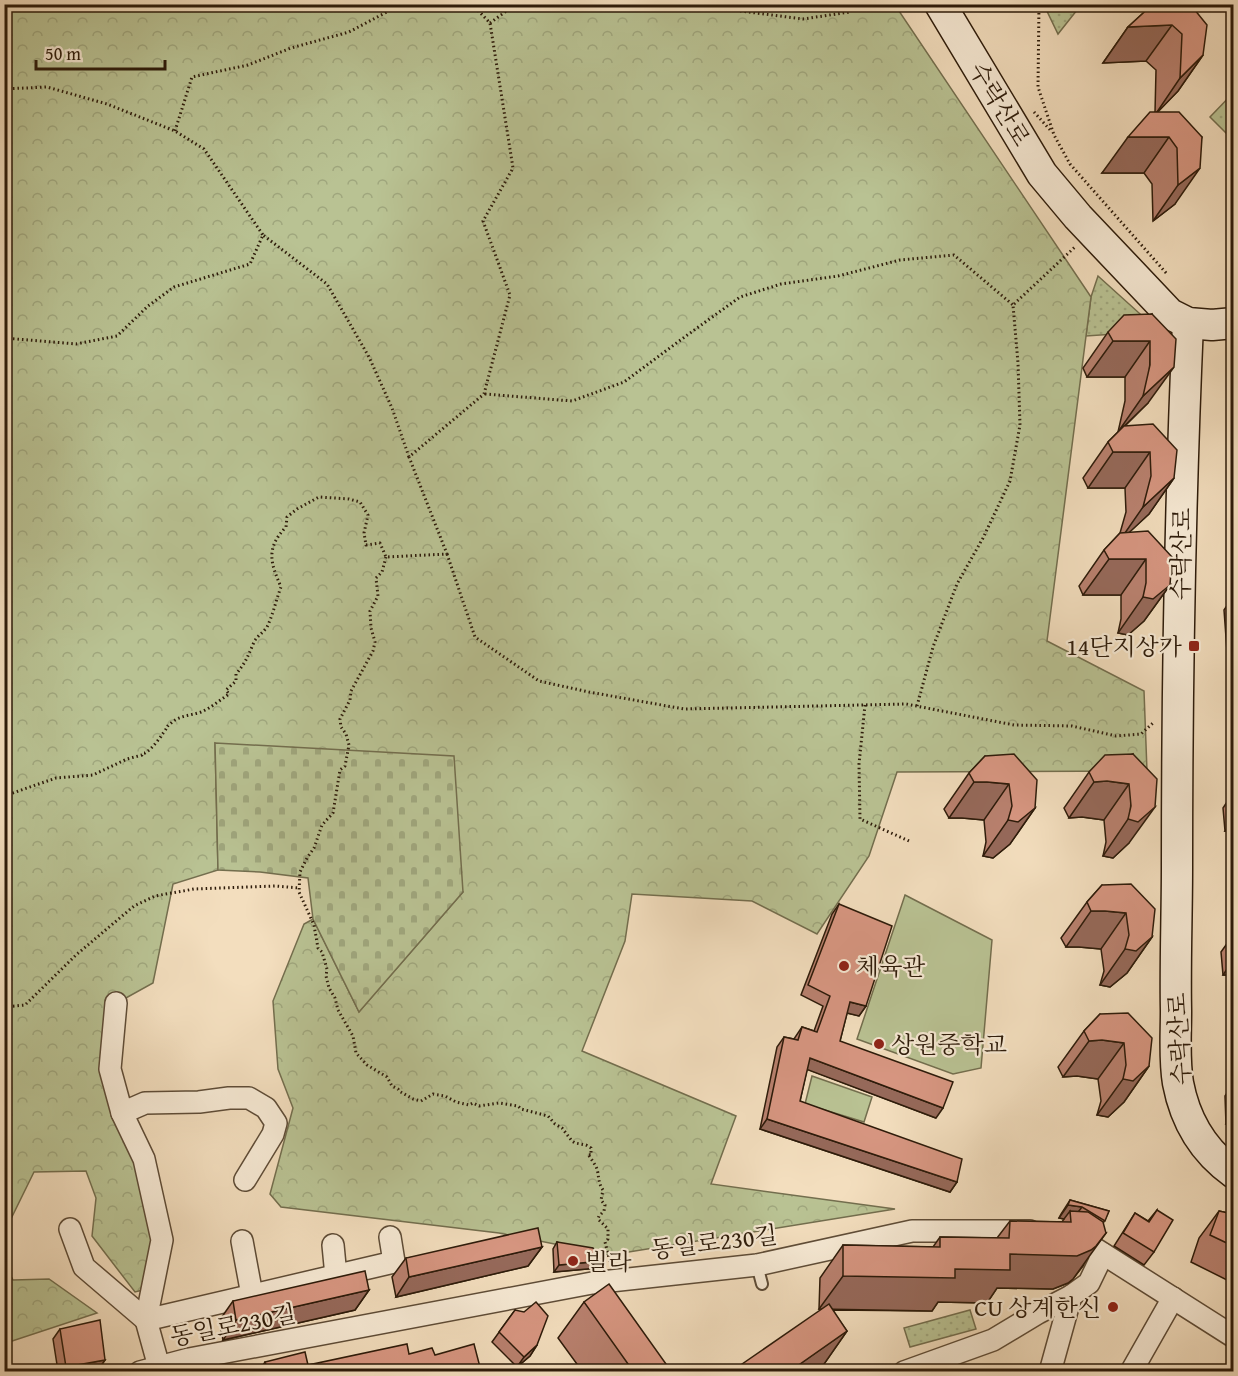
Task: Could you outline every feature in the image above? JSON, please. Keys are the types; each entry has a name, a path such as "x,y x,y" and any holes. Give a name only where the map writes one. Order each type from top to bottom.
{"street":[{"name":"수락산로","path":"940,4 1042,174 1170,314 1188,324 1183,437 1178,702 1176,1036 1178,1083 1184,1110 1192,1127 1215,1158 1233,1173"},
{"path":"1188,324 1233,323"},
{"path":"116,1003 110,1069 122,1113 144,1159 162,1240 146,1320 149,1369"},
{"path":"122,1113 146,1103 249,1098 266,1108 276,1123 273,1134 245,1180"},
{"path":"70,1229 84,1267 146,1320"},
{"name":"동일로230길","path":"149,1369 189,1359 609,1280 759,1274 912,1232 1066,1231 1233,1336"},
{"path":"146,1320 394,1262 390,1237"},
{"path":"242,1241 252,1296"},
{"path":"333,1245 336,1276"},
{"path":"904,1371 993,1340 1071,1296 1089,1283 1103,1254"},
{"path":"1052,1370 1071,1296"},
{"path":"1131,1371 1173,1298"}],"path":[{"path":"175,131 192,77 248,65 291,48 349,32 402,4"},
{"path":"409,457 484,394 510,295 483,221 513,168 490,23 472,4"},
{"path":"490,23 516,4"},
{"path":"682,4 802,20 850,12 857,4"},
{"path":"1039,4 1038,87 1054,135 1070,164 1172,280"},
{"path":"4,89 48,87 107,104 175,131 204,149 263,235 327,284 369,357 392,408 476,637 539,681 684,709 906,704 1014,725 1072,726 1116,736 1141,734 1178,702"},
{"path":"1013,305 1092,231"},
{"path":"4,338 76,344 117,336 148,306 174,288 250,264 263,235"},
{"path":"484,394 572,400 624,382 740,297 781,284 838,276 900,260 954,255 1013,305 1020,425 1010,481 983,538 957,584 933,647 916,706"},
{"path":"4,796 56,778 93,775 127,759 142,755 150,750 168,724 184,715 199,713 229,694 226,690 236,681 236,674 245,664 255,640 266,629 281,587 272,567 271,550 286,527 286,517 320,497 360,502 368,514 364,533 366,545 380,543 386,557 382,572 376,578 378,596 370,611 370,628 375,642 373,651 351,691 350,700 340,719 349,745 345,766 339,770 333,813 322,825 314,848 300,872 299,892 314,925 318,948 322,952 327,969 329,988 353,1036 356,1053 367,1065 387,1077 392,1086 421,1101 433,1094 469,1105 479,1106 499,1102 518,1106 520,1109 548,1116 572,1141 591,1149 591,1155 588,1154 597,1170 603,1190 601,1200 604,1211 598,1219 608,1229 608,1239 605,1242 610,1261 607,1275 609,1280"},
{"path":"386,557 447,554"},
{"path":"865,705 859,764 860,819 909,841"},
{"path":"4,1007 25,1005 76,956 134,906 155,896 194,889 275,886 299,888"}],"green space":[{"path":"5,5 895,5 1091,297 1047,641 1144,691 1147,771 897,772 869,856 817,934 752,901 632,894 625,941 582,1051 736,1116 711,1184 895,1209 610,1255 499,1233 281,1207 270,1194 293,1108 278,1069 273,1001 304,924 313,919 359,1012 463,892 215,743 218,870 173,884 153,983 115,1004 110,1097 145,1179 160,1286 135,1292 92,1236 96,1198 86,1171 34,1172 5,1231"},
{"path":"1044,5 1081,5 1058,34"},
{"path":"1233,93 1233,140 1210,117"},
{"path":"1098,276 1159,331 1086,336 1091,297"},
{"path":"215,743 454,756 463,892 359,1012 313,919 308,878 218,870"},
{"path":"905,895 992,940 981,1068 953,1074 857,1039"},
{"path":"812,1076 872,1097 864,1122 805,1104"},
{"path":"5,1264 13,1280 49,1279 97,1313 6,1343 11,1371 5,1371"},
{"path":"970,1310 976,1329 910,1347 904,1328"}],"building":[{"path":"1153,4 1190,4 1207,25 1203,55 1180,78 1182,34 1172,25 1128,27"},
{"path":"1150,112 1179,112 1202,137 1200,168 1178,185 1177,148 1169,137 1128,137"},
{"path":"1152,314 1176,339 1174,367 1143,396 1150,365 1150,341 1113,341 1108,332 1124,315"},
{"path":"1153,424 1177,450 1174,478 1143,507 1151,476 1150,452 1113,452 1108,442 1124,426"},
{"path":"1148,531 1172,557 1170,585 1153,599 1143,597 1146,583 1146,559 1109,559 1104,550 1120,533"},
{"path":"1014,754 1037,780 1035,808 1018,822 1008,820 1012,806 1009,784 974,782 969,773 985,756"},
{"path":"1133,754 1157,779 1155,807 1138,822 1128,819 1131,806 1129,784 1094,782 1089,772 1105,755"},
{"path":"1131,884 1155,909 1152,937 1136,951 1125,949 1129,935 1126,913 1091,911 1087,902 1102,885"},
{"path":"839,904 892,926 866,1006 850,1002 840,1041 953,1082 943,1108 810,1058 800,1101 962,1159 957,1182 767,1119 784,1037 798,1040 802,1027 817,1032 830,996 808,985"},
{"path":"1128,1013 1152,1038 1149,1066 1133,1081 1123,1079 1126,1065 1124,1043 1089,1041 1084,1031 1100,1014"},
{"path":"1070,1200 1109,1211 1105,1221 1082,1207 1068,1205"},
{"path":"1157,1210 1173,1220 1154,1252 1123,1233 1135,1213 1149,1222"},
{"path":"1070,1211 1088,1212 1103,1222 1106,1233 1091,1250 1077,1256 1010,1254 1010,1270 955,1269 955,1278 843,1276 843,1245 940,1247 940,1237 1009,1238 1010,1221 1071,1222"},
{"path":"1219,1211 1233,1214 1233,1246 1210,1235"},
{"path":"538,1228 542,1247 409,1277 406,1258"},
{"path":"557,1242 593,1248 602,1261 559,1265"},
{"path":"365,1271 369,1290 236,1320 233,1301"},
{"path":"609,1284 671,1371 633,1371 584,1302"},
{"path":"536,1302 548,1316 537,1345 524,1357 499,1332 515,1310 524,1312"},
{"path":"829,1304 847,1331 790,1371 732,1371"},
{"path":"100,1320 105,1360 66,1367 60,1329"},
{"path":"407,1344 409,1354 432,1348 435,1355 474,1344 481,1371 268,1371 265,1362 305,1352 308,1365"}],"place":[{"name":"14단지상가","path":"1194,646"},
{"name":"체육관","path":"844,966"},
{"name":"상원중학교","path":"879,1044"},
{"name":"빌라","path":"573,1261"},
{"name":"CU 상계한신","path":"1113,1307"}]}
